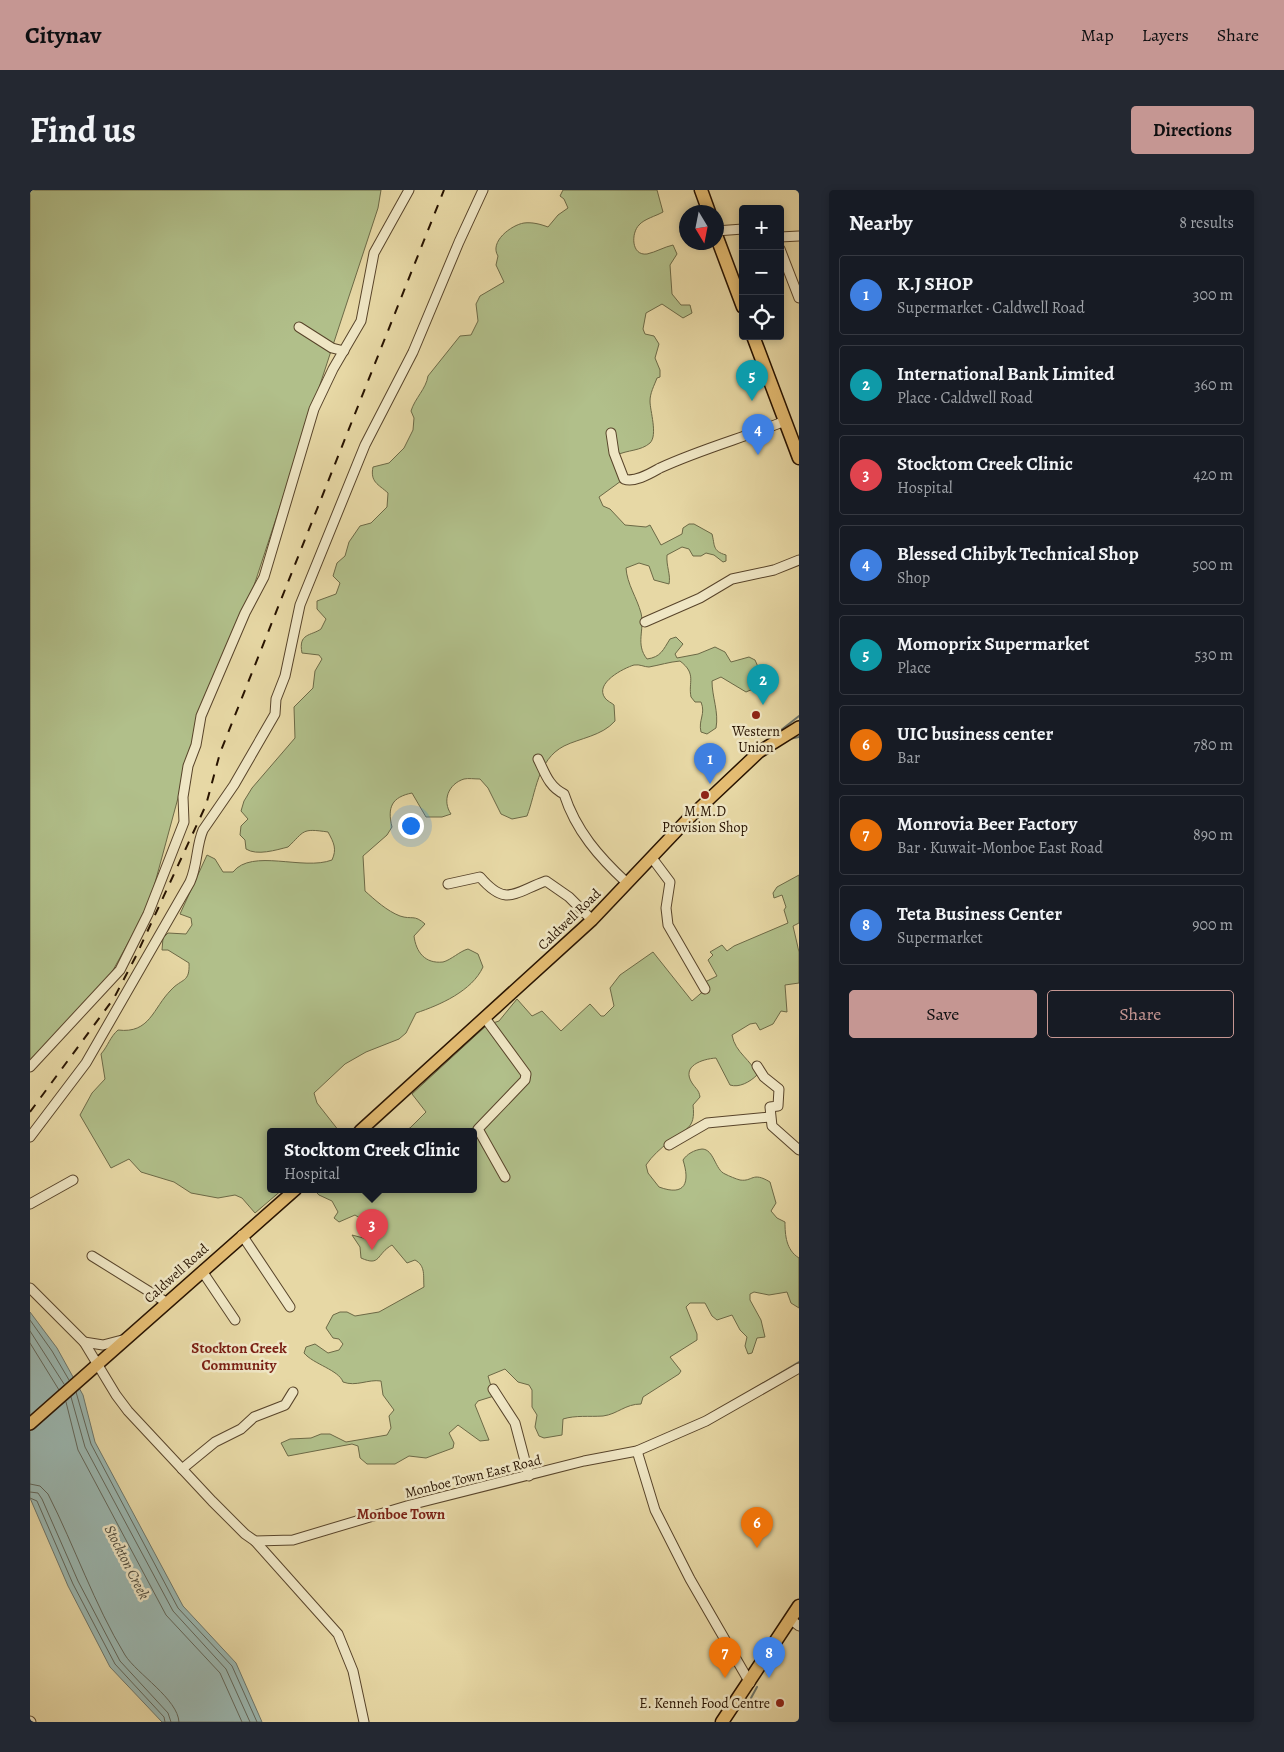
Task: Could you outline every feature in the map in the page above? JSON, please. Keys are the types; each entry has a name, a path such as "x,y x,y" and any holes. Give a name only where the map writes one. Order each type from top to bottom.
{"highway":[{"path":"701,190 706,205"},
{"path":"722,250 739,296"},
{"path":"755,340 784,422 798,454"},
{"path":"722,1722 750,1683 774,1641 794,1623 799,1606"}],"main road":[{"name":"Caldwell Road","path":"363,1128 592,920 759,752 798,726"},
{"name":"Caldwell Road","path":"30,1424 291,1193"}],"street":[{"path":"30,1067 120,970 148,914 184,822 184,797 187,774 196,745 201,716 245,614 264,577 308,425 324,387 361,321 374,253 409,190"},
{"path":"30,1137 86,1063 106,1030 190,882 198,861 200,837 203,830 234,786 275,714 276,699 285,676 300,606 365,445 413,352 458,242 483,190"},
{"path":"724,230 739,229"},
{"path":"784,236 799,236"},
{"path":"781,250 795,272 799,298"},
{"path":"299,328 332,348 344,351"},
{"path":"611,433 618,465 624,479 628,481 648,475 698,452 784,422"},
{"path":"645,622 706,595 732,579 774,570 799,560"},
{"path":"538,759 555,790 564,794 568,806 596,853 628,882"},
{"path":"652,858 670,882 666,908 668,926 705,989"},
{"path":"448,884 480,877 500,895 508,897 546,882 569,897 592,920"},
{"path":"485,1018 526,1074 525,1080 478,1129 505,1177"},
{"path":"757,1066 764,1077 779,1089 778,1106 770,1107 772,1126 776,1132 799,1150"},
{"path":"669,1145 707,1123 770,1117"},
{"path":"30,1204 73,1180"},
{"path":"242,1235 290,1307"},
{"path":"92,1256 166,1302"},
{"path":"202,1271 235,1320"},
{"path":"30,1288 84,1342 124,1406 245,1534 255,1541 338,1634 353,1671 364,1722"},
{"path":"84,1342 111,1344 126,1339"},
{"name":"Monboe Town East Road","path":"255,1541 293,1540 410,1506 637,1451 706,1421 799,1368"},
{"path":"493,1389 515,1423 529,1476"},
{"path":"182,1469 215,1442 241,1429 254,1417 285,1405 293,1392"},
{"path":"637,1451 655,1510 695,1588 750,1683"}],"green space":[{"path":"30,190 381,190 378,208 245,613 204,702 149,905 101,992 30,1061"},
{"path":"563,190 657,190 663,212 639,225 634,238 635,248 642,254 647,254 673,245 677,254 670,265 672,294 681,305 690,305 692,313 683,318 662,304 646,313 643,329 645,334 654,336 659,344 655,358 660,370 660,377 657,378 650,398 654,429 652,439 650,443 642,448 617,455 621,481 599,497 603,506 610,509 625,525 646,527 650,525 661,545 682,534 683,528 689,524 694,524 712,534 716,549 718,552 726,555 726,561 723,562 714,555 706,553 701,556 693,556 689,549 682,547 667,555 669,584 654,580 649,566 639,563 626,568 628,580 641,613 643,653 647,659 656,657 670,639 676,637 683,644 675,654 677,658 698,654 715,647 725,652 731,662 749,657 755,660 763,678 760,686 746,692 721,677 712,681 717,722 716,728 707,734 701,732 701,702 695,702 691,697 690,674 680,661 649,667 634,665 612,677 603,687 605,698 614,705 615,721 604,730 570,743 555,752 543,768 527,816 512,819 501,814 488,788 480,779 458,781 450,789 447,804 451,814 442,817 426,817 412,793 400,797 391,809 392,827 387,835 363,856 365,891 395,914 415,918 425,924 414,936 419,952 426,959 443,962 468,949 478,954 483,967 478,976 454,996 416,1013 406,1033 399,1039 366,1052 345,1064 314,1093 317,1103 337,1128 267,1128 267,1193 278,1193 255,1213 242,1198 235,1195 218,1198 191,1193 174,1182 141,1172 129,1159 111,1168 80,1115 92,1093 105,1079 101,1054 113,1036 118,1030 129,1030 144,1024 171,990 187,977 189,963 168,950 162,950 163,938 168,933 186,934 192,925 191,918 180,914 207,855 215,859 223,872 233,872 242,865 252,862 320,863 332,860 334,856 335,849 328,832 313,830 304,832 288,847 278,850 256,852 246,849 245,840 240,835 241,826 248,819 241,811 244,801 252,788 295,738 294,707 313,688 315,671 322,659 319,655 302,653 301,647 304,638 321,629 326,619 317,609 317,601 336,594 340,583 333,576 337,563 345,556 349,542 360,526 371,523 387,507 388,493 374,479 373,467 389,463 404,448 413,430 414,418 411,411 428,376 460,336 471,335 478,321 476,304 480,296 504,282 496,265 498,256 496,245 499,240 519,224 530,223 548,227 558,215 568,208 564,199 560,196"},
{"path":"799,875 799,923 793,926 799,952 799,983 785,985 787,1012 781,1011 773,1024 760,1030 756,1023 750,1024 732,1035 736,1047 755,1070 757,1075 751,1080 737,1086 730,1085 716,1058 699,1062 691,1068 689,1077 700,1097 693,1105 691,1124 651,1158 646,1165 648,1173 659,1187 668,1190 680,1189 686,1181 683,1160 696,1150 702,1149 709,1152 722,1172 727,1175 740,1180 760,1177 770,1182 776,1203 771,1211 777,1218 785,1222 789,1247 799,1258 799,1308 791,1303 787,1292 769,1295 754,1292 750,1294 750,1300 761,1320 765,1337 757,1338 752,1353 748,1354 745,1346 747,1337 740,1330 732,1315 717,1320 712,1316 705,1303 690,1303 686,1307 697,1334 697,1340 670,1357 681,1371 679,1374 643,1397 641,1404 635,1404 603,1416 563,1419 562,1435 544,1438 539,1436 535,1427 537,1415 532,1407 532,1390 529,1385 518,1382 505,1369 488,1376 494,1396 478,1401 475,1405 489,1440 480,1441 458,1425 449,1433 454,1443 453,1448 426,1458 409,1456 395,1464 367,1464 360,1458 358,1446 352,1444 288,1456 281,1443 290,1439 311,1438 321,1434 330,1434 346,1442 387,1435 391,1428 389,1416 394,1410 383,1395 381,1381 353,1384 343,1382 331,1370 304,1353 306,1347 315,1344 328,1353 339,1350 343,1344 339,1339 333,1338 326,1328 333,1315 340,1312 347,1312 355,1316 379,1312 424,1287 423,1272 419,1262 415,1260 407,1263 392,1245 375,1260 361,1258 360,1247 352,1235 367,1239 372,1237 377,1229 355,1215 339,1222 334,1218 338,1212 332,1201 317,1193 477,1193 477,1128 410,1128 426,1112 412,1094 487,1025 499,1021 517,999 532,1016 542,1011 561,1031 590,1004 601,1016 604,1016 614,1006 610,988 620,975 653,952 692,1001 707,988 705,982 717,976 708,960 713,955 710,952 722,945 727,951 734,946 788,923 782,895 774,898 773,893 777,887"}],"water":[{"name":"Stockton Creek","path":"30,1312 57,1348 83,1395 95,1442 183,1606 236,1663 262,1722 162,1722 110,1667 68,1586 30,1498"}],"waterway":[{"path":"771,738 799,716"},
{"path":"789,739 799,737"},
{"path":"758,760 766,754"},
{"path":"749,1392 799,1362"},
{"path":"751,1698 757,1687"}],"railway":[{"path":"30,1112 114,998 136,956 206,805 220,753 444,190"}],"place":[{"name":"Momoprix Supermarket","path":"752,401"},
{"name":"Blessed Chibyk Technical Shop","path":"758,455"},
{"name":"International Bank Limited","path":"763,705"},
{"name":"Western Union","path":"756,715"},
{"name":"K.J SHOP","path":"710,784"},
{"name":"M.M.D Provision Shop","path":"705,795"},
{"name":"Stocktom Creek Clinic","path":"372,1250"},
{"name":"UIC business center","path":"757,1548"},
{"name":"Monrovia Beer Factory","path":"725,1678"},
{"name":"Teta Business Center","path":"769,1678"},
{"name":"E. Kenneh Food Centre","path":"780,1703"}],"district":[{"name":"Stockton Creek Community","path":"239,1356"},
{"name":"Monboe Town","path":"401,1514"}]}
